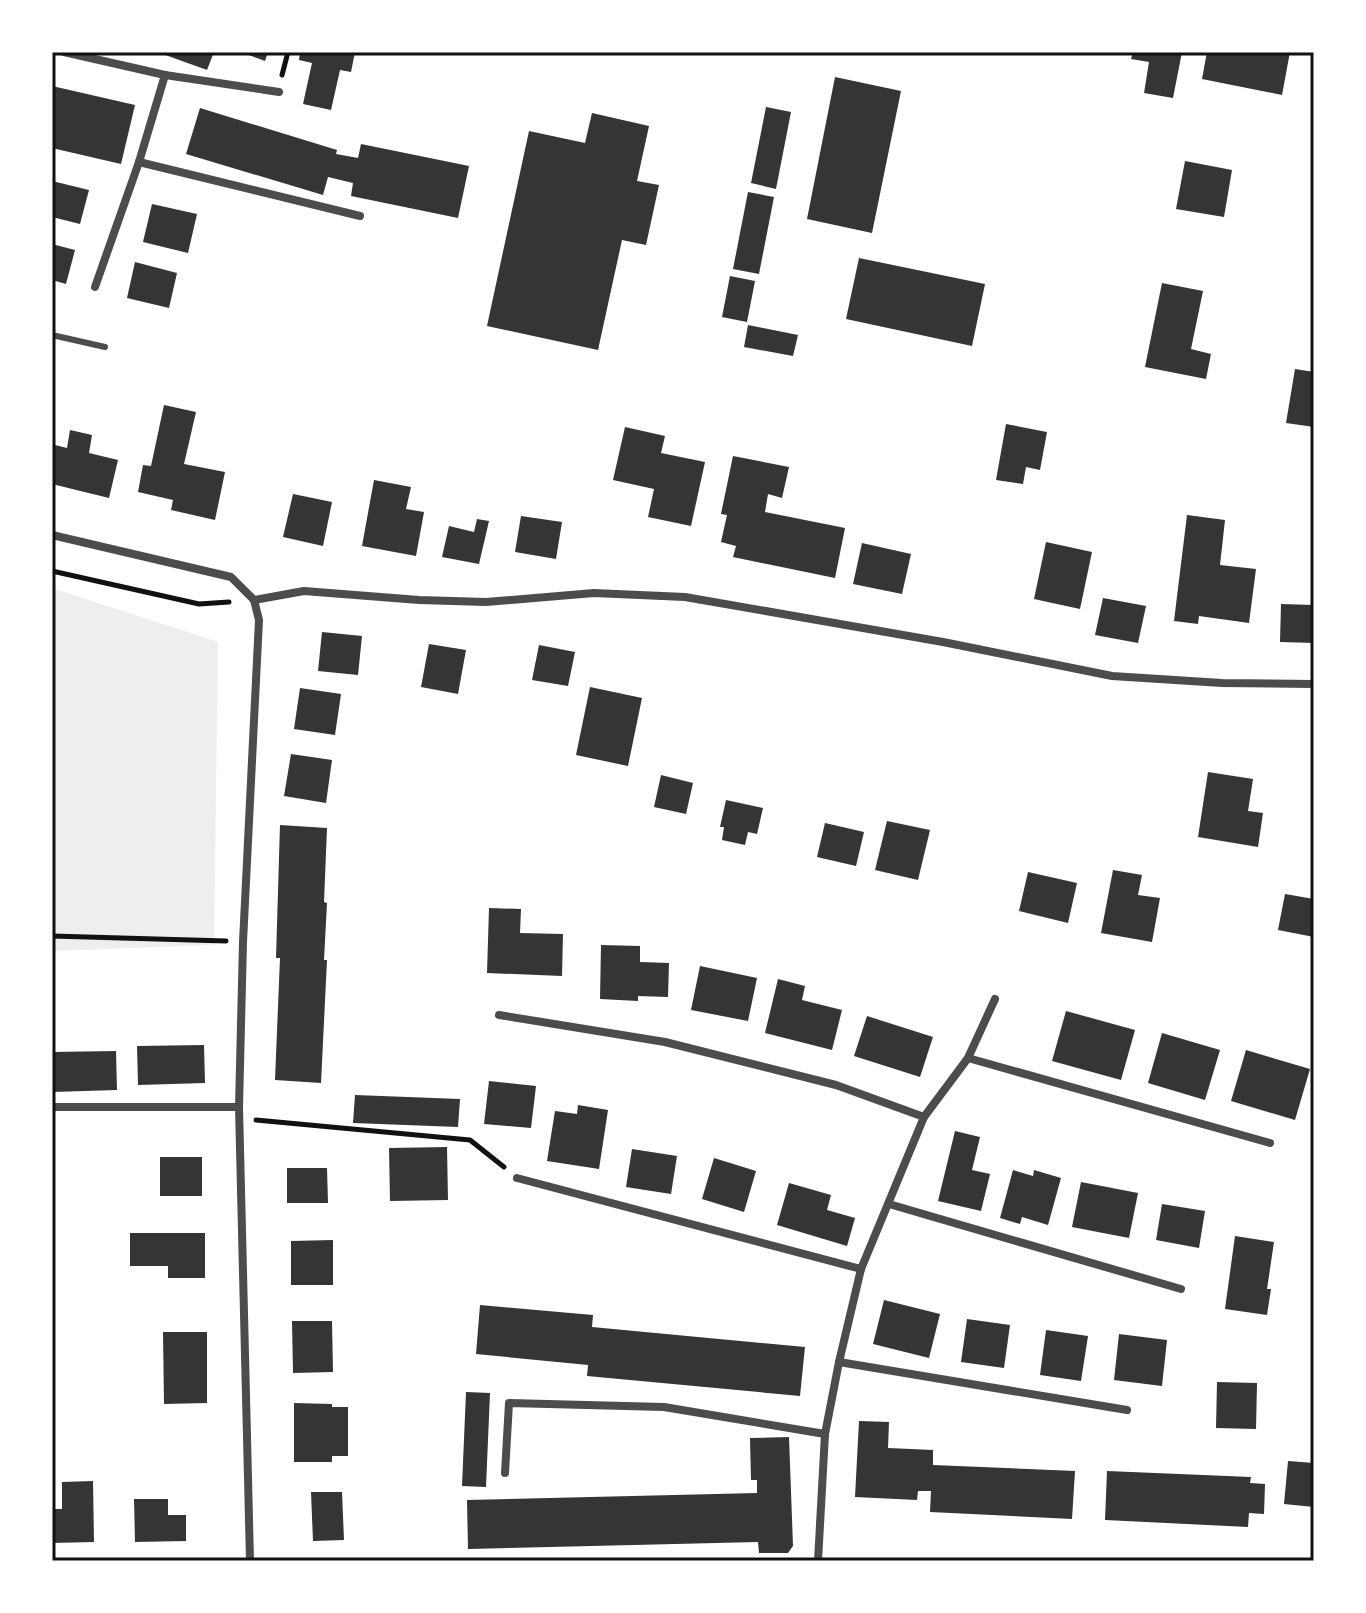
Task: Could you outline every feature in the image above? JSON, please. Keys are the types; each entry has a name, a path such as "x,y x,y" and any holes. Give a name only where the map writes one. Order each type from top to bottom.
{"street":[{"path":"64,52 165,75 279,92"},
{"path":"95,287 139,162 165,75"},
{"path":"139,162 360,216"},
{"path":"52,535 231,577 254,600 259,620 243,942 239,1107 250,1561"},
{"path":"254,600 304,591 486,602 594,593 685,597 943,642 1112,676 1222,683 1314,684"},
{"path":"818,1561 825,1434 861,1269 924,1117 968,1058 995,999"},
{"path":"499,1015 665,1042 836,1085 924,1117"},
{"path":"968,1058 1270,1143"},
{"path":"52,1107 239,1107"},
{"path":"517,1178 861,1269"},
{"path":"889,1204 1181,1289"},
{"path":"839,1362 1127,1410"},
{"path":"505,1473 509,1403 664,1407 825,1434"}],"lane":[{"path":"52,335 105,347"}],"path":[{"path":"52,571 199,604 254,600"},
{"path":"52,936 243,942"},
{"path":"239,1119 470,1140 517,1178"}],"shaded area":[{"path":"52,588 218,642 214,945 52,951"}],"building":[{"path":"157,52 214,52 207,70"},
{"path":"241,52 268,52 265,61"},
{"path":"300,52 355,52 351,72 340,70 331,110 303,104 312,63 299,60"},
{"path":"1133,52 1182,52 1173,98 1144,93 1149,62 1131,59"},
{"path":"1207,52 1290,52 1282,95 1202,79"},
{"path":"835,77 901,91 872,233 807,219"},
{"path":"52,86 135,105 121,164 52,148"},
{"path":"766,107 791,112 776,189 751,183"},
{"path":"200,108 337,150 336,154 358,158 361,144 469,166 458,218 351,196 353,183 328,177 323,195 186,154"},
{"path":"592,113 649,126 637,181 659,185 646,245 622,240 598,350 487,326 529,131 585,143"},
{"path":"1185,161 1232,170 1224,217 1176,209"},
{"path":"52,181 89,190 80,224 52,217"},
{"path":"748,192 774,197 759,274 733,269"},
{"path":"152,204 197,214 188,253 143,242"},
{"path":"52,244 75,250 66,284 52,280"},
{"path":"859,258 985,284 972,346 846,319"},
{"path":"135,262 177,273 169,308 127,298"},
{"path":"730,276 755,281 747,322 722,317"},
{"path":"1162,283 1203,291 1191,349 1211,354 1206,379 1145,367"},
{"path":"748,325 798,335 793,356 744,347"},
{"path":"1295,369 1314,372 1314,427 1286,423"},
{"path":"164,405 196,412 184,464 225,472 215,520 171,510 173,500 138,492 143,465 151,466"},
{"path":"1006,424 1047,432 1040,470 1026,467 1023,484 996,480"},
{"path":"625,427 665,436 661,453 705,462 691,526 648,517 654,489 613,480"},
{"path":"70,430 92,435 89,453 118,460 109,498 52,484 55,445 67,448"},
{"path":"733,456 789,467 782,498 768,494 765,512 845,528 835,578 733,557 736,546 721,542 727,515 721,514"},
{"path":"374,480 411,487 406,509 424,512 416,556 362,546"},
{"path":"293,494 332,502 323,546 283,537"},
{"path":"1187,515 1225,520 1220,565 1256,569 1249,623 1199,616 1198,624 1174,621"},
{"path":"521,516 562,522 556,559 515,552"},
{"path":"477,519 489,521 479,564 442,557 449,526 474,532"},
{"path":"1046,542 1092,552 1080,609 1034,599"},
{"path":"862,543 911,554 902,594 853,584"},
{"path":"1103,598 1146,606 1138,643 1095,635"},
{"path":"1281,604 1314,605 1314,643 1280,642"},
{"path":"322,632 362,636 358,675 318,671"},
{"path":"429,644 466,650 458,694 421,687"},
{"path":"539,645 575,652 568,686 532,680"},
{"path":"590,687 642,698 628,766 576,755"},
{"path":"300,688 341,694 335,735 294,729"},
{"path":"291,754 332,760 326,803 284,796"},
{"path":"1208,772 1253,779 1248,811 1263,813 1258,847 1198,837"},
{"path":"661,775 693,783 686,814 654,807"},
{"path":"726,800 763,808 757,834 748,832 745,845 722,840 724,827 720,827"},
{"path":"887,821 930,830 918,880 875,870"},
{"path":"825,823 864,832 856,866 817,857"},
{"path":"280,825 327,828 324,960 327,960 321,1083 275,1080 280,958 276,958"},
{"path":"1113,870 1142,875 1138,895 1160,898 1152,942 1101,933"},
{"path":"1028,872 1077,883 1068,923 1019,911"},
{"path":"1285,894 1314,899 1314,937 1278,930"},
{"path":"489,908 521,909 520,933 563,934 562,976 487,973"},
{"path":"601,945 640,946 640,962 669,963 668,997 638,996 638,1001 600,999"},
{"path":"700,966 757,978 748,1021 691,1010"},
{"path":"778,979 805,986 802,1000 842,1010 832,1050 765,1033"},
{"path":"1066,1011 1135,1030 1121,1080 1052,1061"},
{"path":"867,1016 933,1037 920,1077 854,1056"},
{"path":"1162,1033 1220,1050 1205,1100 1148,1083"},
{"path":"204,1045 205,1083 138,1085 137,1046"},
{"path":"1246,1050 1310,1069 1295,1120 1231,1101"},
{"path":"116,1051 117,1090 52,1092 52,1052"},
{"path":"489,1081 536,1086 531,1128 484,1124"},
{"path":"355,1095 460,1099 458,1127 353,1123"},
{"path":"578,1105 608,1110 599,1169 547,1161 555,1111 577,1114"},
{"path":"955,1131 980,1137 972,1170 990,1174 981,1211 938,1201"},
{"path":"447,1147 448,1200 390,1201 389,1148"},
{"path":"632,1149 677,1156 671,1194 626,1187"},
{"path":"160,1157 202,1157 202,1196 160,1196"},
{"path":"714,1158 756,1171 744,1212 702,1199"},
{"path":"287,1168 327,1168 328,1203 287,1203"},
{"path":"1013,1170 1033,1176 1034,1170 1061,1178 1048,1225 1022,1217 1020,1224 1000,1218"},
{"path":"1081,1182 1138,1193 1129,1238 1072,1227"},
{"path":"789,1183 831,1195 827,1210 855,1218 847,1246 777,1225"},
{"path":"1162,1204 1205,1211 1199,1248 1156,1240"},
{"path":"130,1233 205,1233 205,1278 168,1278 168,1266 130,1266"},
{"path":"1235,1236 1274,1242 1267,1289 1271,1289 1267,1315 1225,1309"},
{"path":"333,1240 333,1285 291,1285 291,1241"},
{"path":"884,1300 940,1314 929,1358 873,1344"},
{"path":"480,1305 593,1315 592,1327 805,1347 800,1396 587,1376 588,1365 476,1354"},
{"path":"967,1319 1010,1325 1004,1368 961,1362"},
{"path":"292,1321 332,1321 333,1372 293,1373"},
{"path":"1046,1330 1088,1336 1081,1381 1040,1375"},
{"path":"163,1332 207,1332 207,1403 164,1404"},
{"path":"1119,1334 1167,1340 1162,1386 1114,1380"},
{"path":"1217,1382 1257,1383 1256,1429 1216,1428"},
{"path":"466,1392 490,1393 486,1487 462,1486"},
{"path":"294,1403 348,1407 348,1456 332,1456 332,1462 294,1462"},
{"path":"859,1421 889,1422 888,1448 933,1450 933,1465 1075,1471 1072,1519 930,1512 931,1491 918,1491 917,1500 855,1497"},
{"path":"789,1437 793,1546 788,1553 759,1553 758,1542 468,1549 467,1500 757,1493 757,1480 751,1480 750,1438"},
{"path":"1288,1461 1314,1463 1314,1507 1284,1504"},
{"path":"1107,1471 1251,1477 1250,1483 1265,1484 1264,1514 1249,1513 1248,1527 1105,1520"},
{"path":"93,1481 94,1542 52,1543 52,1509 62,1509 62,1482"},
{"path":"311,1492 342,1492 344,1540 313,1541"},
{"path":"134,1499 168,1499 168,1515 186,1515 186,1541 135,1542"}]}
